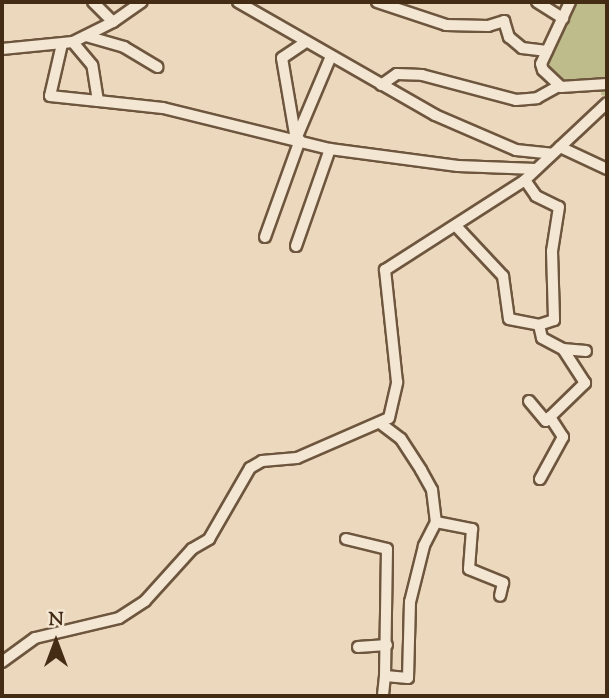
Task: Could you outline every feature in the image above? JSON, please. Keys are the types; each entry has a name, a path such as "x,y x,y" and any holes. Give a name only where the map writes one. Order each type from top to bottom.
{"street":[{"path":"93,2 113,22"},
{"path":"2,49 68,43 113,22 142,2"},
{"path":"241,3 256,2"},
{"path":"377,2 446,25 488,26 504,21 509,37 522,48 547,51"},
{"path":"537,2 563,18"},
{"path":"559,86 543,70 547,51 570,2"},
{"path":"241,3 296,32 306,42 435,115 516,150 556,150 607,169"},
{"path":"86,36 124,47 157,67"},
{"path":"298,140 282,58 306,42"},
{"path":"68,43 92,65 99,101"},
{"path":"68,43 50,96 163,108 330,149 458,166 536,169"},
{"path":"265,237 298,140 331,56"},
{"path":"381,85 397,74 422,75 516,100 537,98 559,86 607,84"},
{"path":"2,662 35,638 119,618 145,601 192,549 209,539 250,468 262,461 297,458 380,423 392,411 397,382 385,270 402,255 456,226 525,180 590,116 607,103"},
{"path":"296,246 330,149"},
{"path":"456,226 503,276 509,319 539,326 554,320 552,251 559,207 536,196 525,180"},
{"path":"539,326 542,338 564,349 586,351"},
{"path":"529,401 544,419 550,417 585,383 564,349"},
{"path":"540,480 564,442 550,417"},
{"path":"380,423 401,439 421,470 432,490 436,522 424,546 410,602 408,678 385,676"},
{"path":"436,522 472,529 470,569 503,583 500,596"},
{"path":"346,539 387,549 387,645 383,696"},
{"path":"358,647 387,645"}],"shaded area":[{"path":"571,2 607,2 607,96 601,95 602,86 562,86 545,58"}]}
